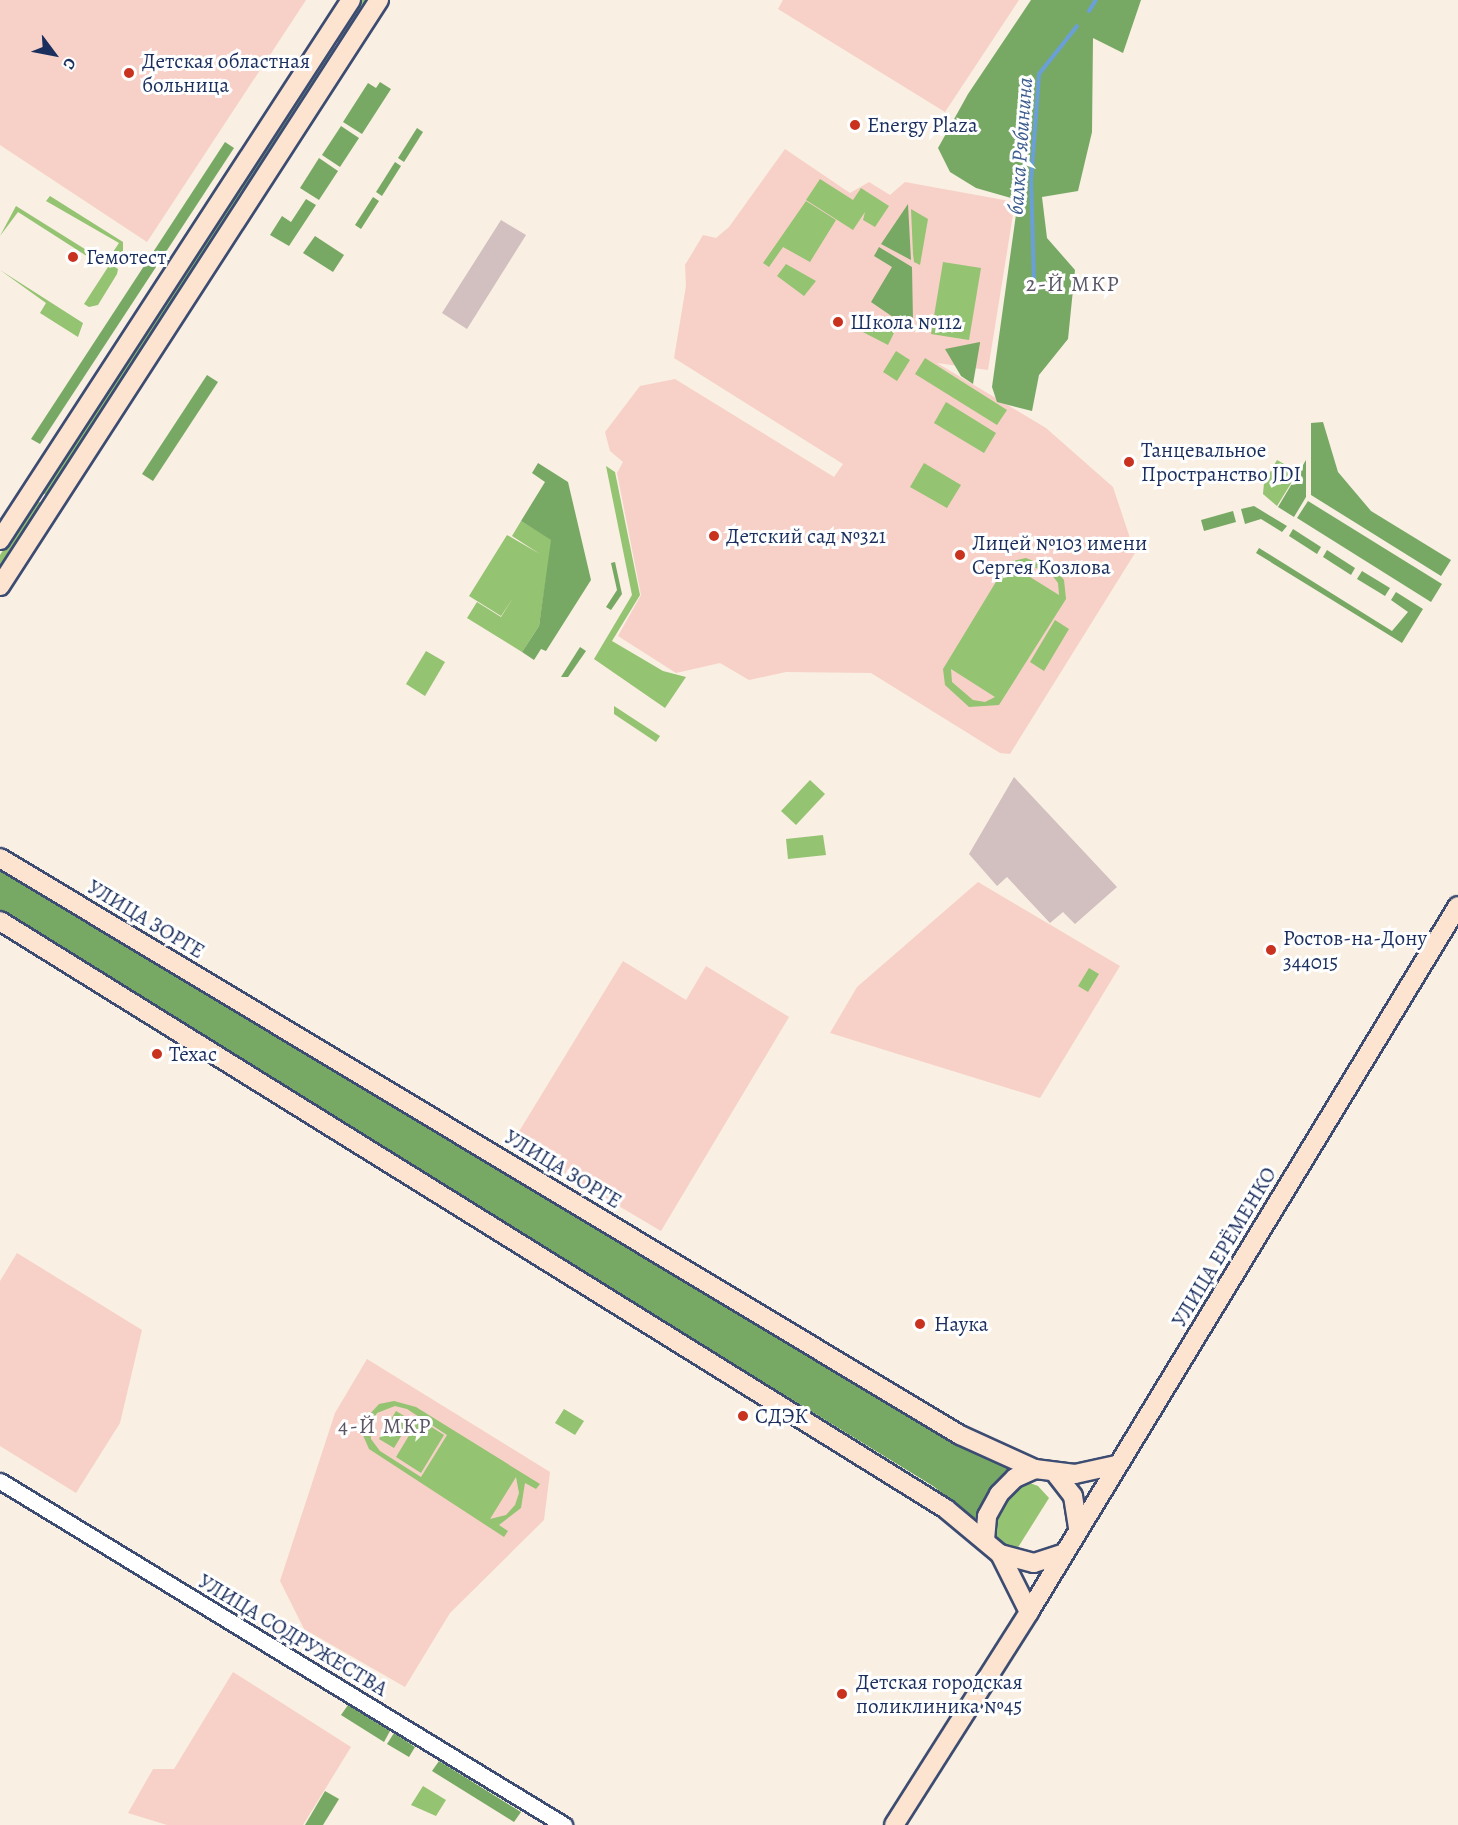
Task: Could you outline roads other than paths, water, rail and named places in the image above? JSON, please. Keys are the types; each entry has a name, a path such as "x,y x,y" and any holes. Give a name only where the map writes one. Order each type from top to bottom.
{"main road":[{"path":"0,540 351,0"},
{"path":"0,586 379,0"},
{"name":"УЛИЦА ЗОРГЕ","path":"0,858 960,1435 1035,1469 1055,1473 1075,1474 1116,1465"},
{"name":"УЛИЦА ЕРЁМЕНКО","path":"894,1825 1029,1612 1116,1465 1458,906"},
{"path":"0,921 946,1509 1000,1554 1029,1612"},
{"path":"985,1540 987,1516 999,1494 1015,1478 1035,1469"},
{"path":"1055,1473 1073,1496 1078,1528"},
{"path":"1000,1554 1034,1563 1062,1554"}],"street":[{"name":"УЛИЦА СОДРУЖЕСТВА","path":"0,1481 564,1825"}],"waterway":[{"name":"балка Рябинина","path":"1089,11 1096,0"},
{"name":"балка Рябинина","path":"1034,280 1031,181 1039,74 1077,26"}],"place":[{"name":"Детская областная больница","path":"129,73"},
{"name":"Energy Plaza","path":"855,125"},
{"name":"Гемотест","path":"73,257"},
{"name":"Школа №112","path":"838,322"},
{"name":"Танцевальное Пространство JDI","path":"1129,462"},
{"name":"Детский сад №321","path":"714,536"},
{"name":"Лицей №103 имени Сергея Козлова","path":"960,555"},
{"name":"Ростов-на-Дону 344015","path":"1271,950"},
{"name":"Техас","path":"157,1054"},
{"name":"Наука","path":"920,1324"},
{"name":"СДЭК","path":"743,1416"},
{"name":"Детская городская поликлиника №45","path":"842,1694"}],"district":[{"name":"2-Й МКР","path":"1073,285"},
{"name":"4-Й МКР","path":"385,1427"}]}
